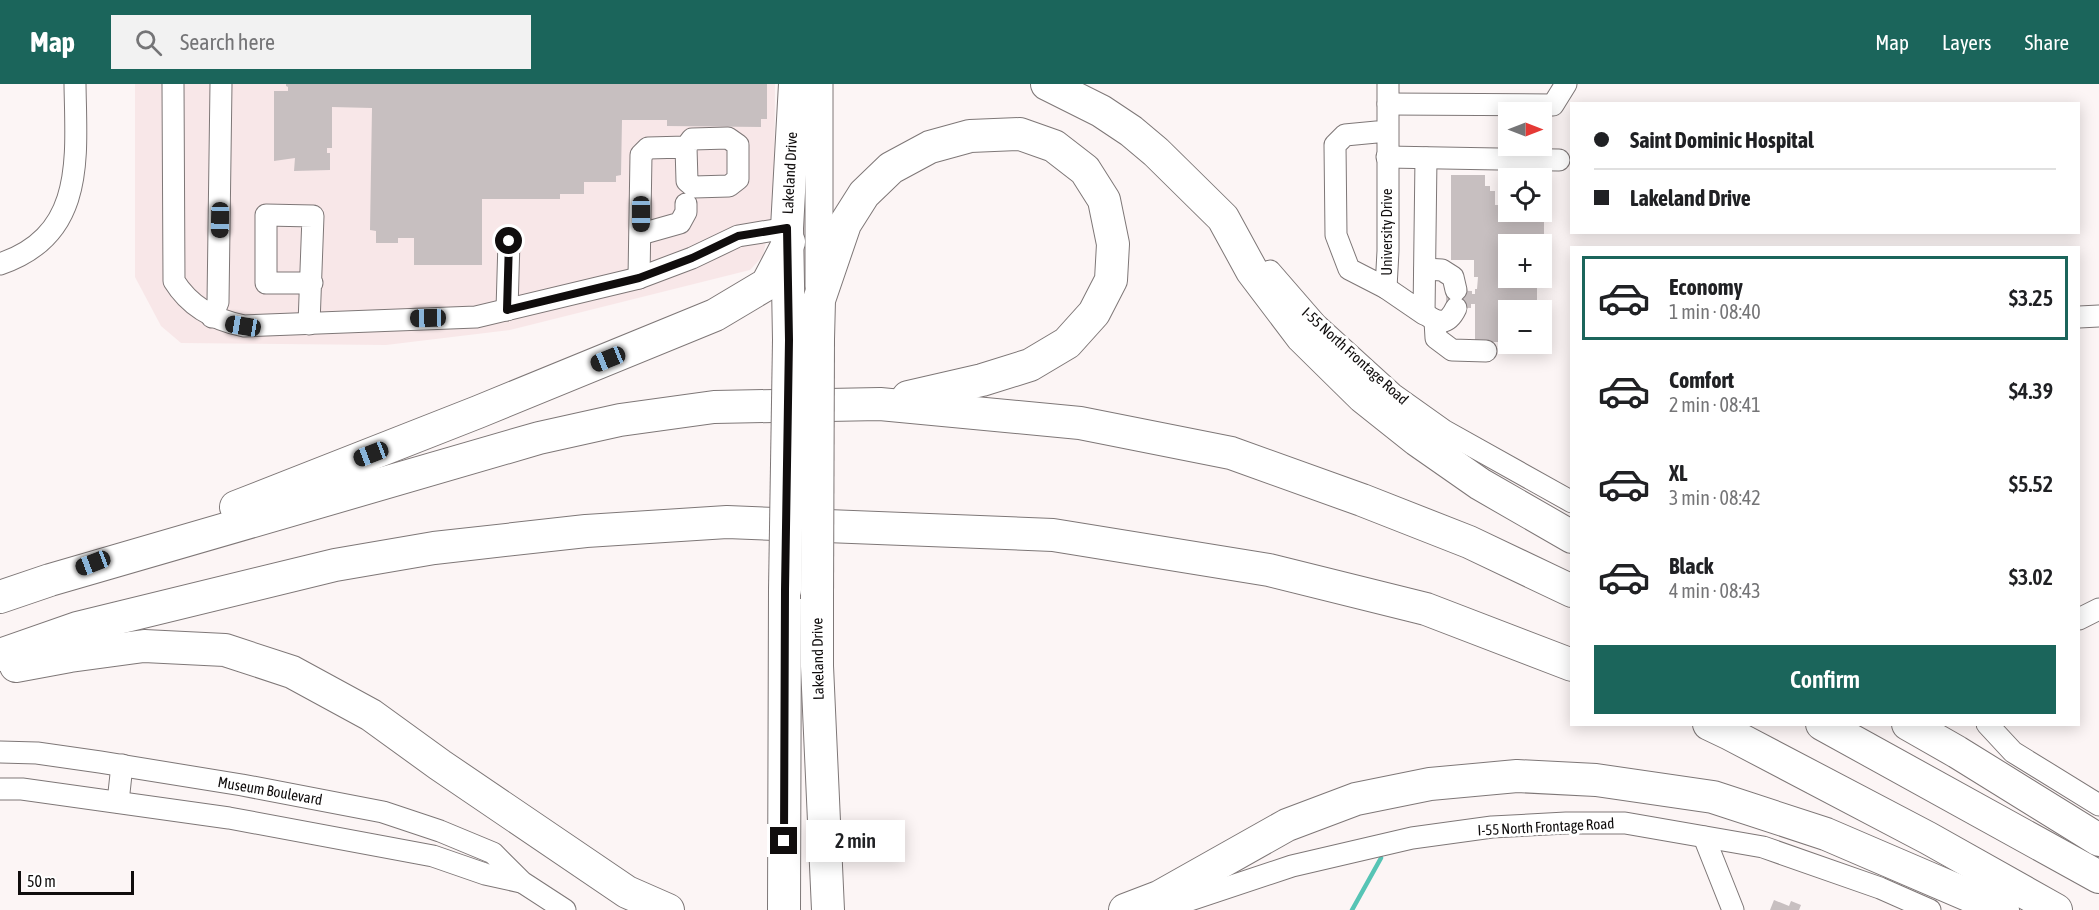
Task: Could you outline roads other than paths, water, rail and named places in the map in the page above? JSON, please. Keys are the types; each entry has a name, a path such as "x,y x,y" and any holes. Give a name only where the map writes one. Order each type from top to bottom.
{"highway":[{"name":"Lakeland Drive","path":"795,84 788,235 803,340 817,599 817,666 828,910"},
{"path":"1047,84 1101,111 1131,131 1156,152 1223,218 1252,271 1302,337 1363,397 1417,440 1480,484 1570,536"},
{"path":"819,300 845,224 864,194 891,168 930,147 970,136 1020,134 1054,146 1085,170 1104,200 1113,244 1111,280 1095,313 1067,343 1030,365 982,380 880,404"},
{"path":"50,580 478,412 715,315 767,284 788,235"},
{"name":"Lakeland Drive","path":"784,910 785,590 803,340 819,300"},
{"path":"0,597 50,580 527,441 620,420 714,407 880,404 1080,423 1231,453 1362,500 1469,542 1570,590"},
{"path":"0,634 43,619 193,582 335,565 458,545 586,531 727,522 1053,535 1269,570 1426,609 1570,665"},
{"path":"0,655 77,628 335,565"},
{"path":"0,669 144,646 225,650 292,672 371,715 639,901 668,910"},
{"path":"1713,726 1928,838 2056,910"},
{"path":"1826,726 2099,877"},
{"path":"1912,726 2099,840"},
{"path":"1125,910 1159,897 1287,825 1356,799 1430,784 1517,776 1596,780 1713,797 1826,834 2003,910"}],"main road":[{"name":"Lakeland Drive","path":"819,84 819,300"}],"street":[{"path":"0,264 29,250 48,235 62,214 72,190 76,158 75,84"},
{"path":"173,84 174,281 182,293 212,317 225,322 243,326 476,317 639,278 692,258 738,236 788,235"},
{"path":"212,317 219,302 222,84"},
{"path":"1388,94 1553,105 1566,84"},
{"name":"University Drive","path":"1387,131 1345,135 1335,145 1336,235 1349,268 1386,288 1388,94"},
{"path":"639,278 641,155 648,148 686,147"},
{"path":"1387,157 1558,160"},
{"path":"1426,158 1425,269 1429,318 1436,338 1452,350 1485,351"},
{"path":"641,234 680,224 686,212 686,204"},
{"name":"I-55 North Frontage Road","path":"1223,218 1316,324 1393,394 1445,431 1570,501"},
{"path":"507,310 509,241"},
{"path":"1386,288 1429,318 1445,321 1452,316 1456,299 1453,278 1442,270 1425,269"},
{"path":"309,324 312,283"},
{"path":"2080,317 2099,316"},
{"path":"2080,618 2099,609"},
{"path":"1989,726 2013,752 2099,805"},
{"name":"Museum Boulevard","path":"0,752 37,753 122,765 383,812 440,831 493,853 522,882 565,910"},
{"path":"118,802 122,765"},
{"name":"Museum Boulevard","path":"0,789 22,789 229,818 433,856 485,874 522,882"},
{"name":"I-55 North Frontage Road","path":"1160,910 1292,866 1412,838 1492,827 1566,823 1625,823 1764,847 1897,903 1930,910"},
{"path":"1704,837 1733,910"}],"waterway":[{"path":"1352,910 1381,858"}]}
